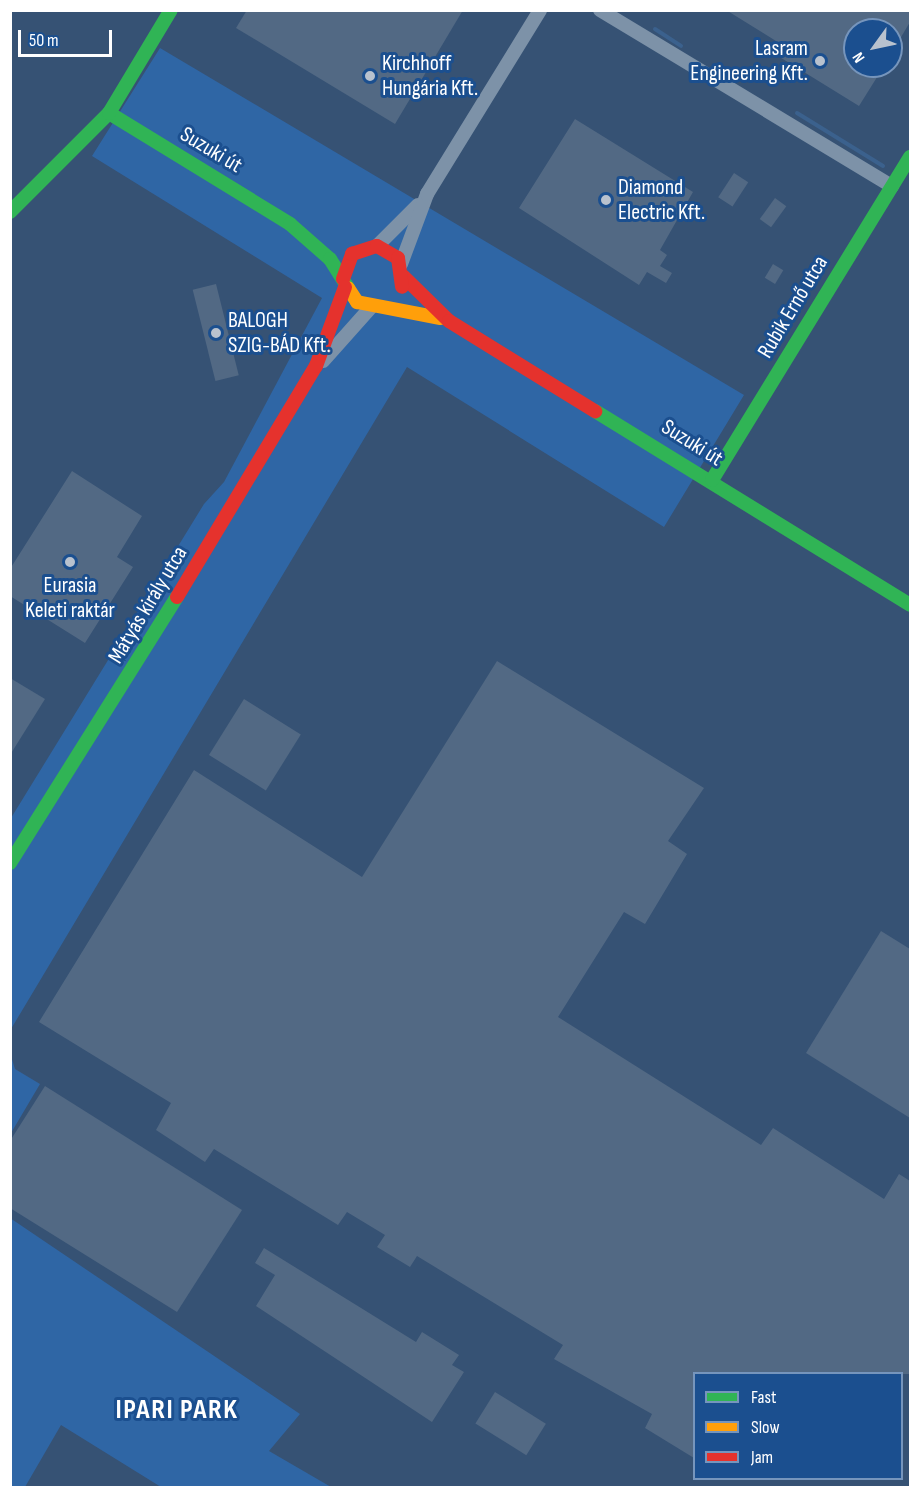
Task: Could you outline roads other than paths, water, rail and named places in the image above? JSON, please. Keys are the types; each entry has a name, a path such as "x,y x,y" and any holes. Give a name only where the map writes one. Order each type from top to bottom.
{"main road":[{"path":"10,212 109,113 171,10"},
{"name":"Suzuki út","path":"109,113 290,224"},
{"name":"Rubik Ernő utca","path":"712,480 910,157"},
{"path":"290,224 361,248 377,246 449,321"},
{"path":"290,224 324,252 355,300 449,321"},
{"path":"344,283 347,260 361,248"},
{"path":"376,306 398,294 402,270"},
{"name":"Mátyás király utca","path":"10,863 115,701 316,366 344,283"},
{"name":"Suzuki út","path":"449,321 712,480 910,605"}],"street":[{"path":"377,246 427,194 540,10"},
{"path":"600,10 892,186"},
{"path":"402,270 427,194"},
{"name":"Mátyás király utca","path":"316,366 376,306"}],"waterway":[{"path":"655,29 681,46"},
{"path":"797,113 883,166"}],"place":[{"name":"Lasram Engineering Kft.","path":"820,61"},
{"name":"Kirchhoff Hungária Kft.","path":"370,76"},
{"name":"Diamond Electric Kft.","path":"606,200"},
{"name":"BALOGH SZIG-BÁD Kft.","path":"216,333"},
{"name":"Eurasia Keleti raktár","path":"70,562"}],"district":[{"name":"IPARI PARK","path":"177,1410"}]}
